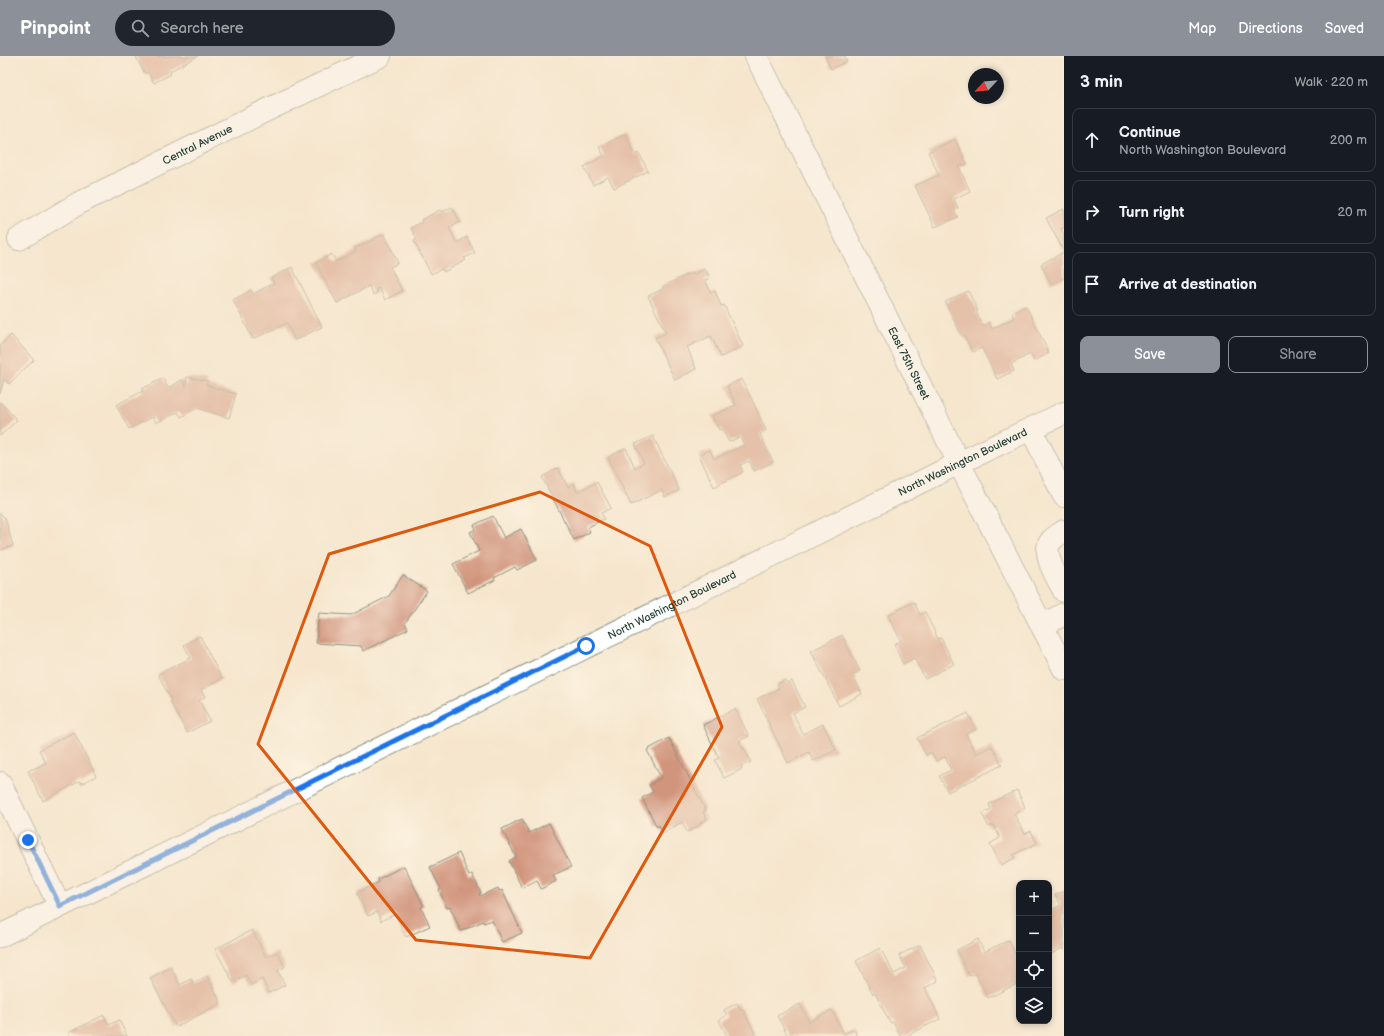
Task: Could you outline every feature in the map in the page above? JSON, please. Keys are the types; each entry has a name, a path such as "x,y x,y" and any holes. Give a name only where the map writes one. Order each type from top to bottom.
{"street":[{"name":"Central Avenue","path":"19,239 79,203 380,56"},
{"name":"East 75th Street","path":"756,56 1064,669"},
{"name":"North Washington Boulevard","path":"0,936 959,462 1064,413"},
{"path":"1031,429 1064,496"},
{"path":"1064,531 1050,541 1047,550 1053,568 1064,591"},
{"path":"1042,626 1064,614"},
{"path":"0,783 60,906"}],"highlighted area":[{"path":"540,492 650,546 722,727 590,958 416,940 258,744 329,554"}],"building":[{"path":"198,56 170,71 171,74 154,83 148,72 145,74 136,57"},
{"path":"825,56 845,56 847,61 831,69"},
{"path":"625,134 636,155 639,153 648,171 614,188 608,177 593,185 584,167 604,156 599,147"},
{"path":"955,139 967,164 959,167 970,191 954,199 958,208 954,210 958,217 935,227 915,186 939,175 928,152"},
{"path":"452,207 460,222 449,228 457,243 467,237 475,253 464,258 466,260 444,272 442,269 431,274 414,241 417,239 411,228 422,222 421,220 440,210 442,212"},
{"path":"1064,209 1064,228 1061,229 1064,234 1064,252 1046,218"},
{"path":"384,234 398,263 390,267 402,291 385,300 379,288 376,290 378,292 373,295 369,286 337,303 316,263 332,254 336,262 356,251 355,248"},
{"path":"1064,252 1064,278 1051,284 1041,264"},
{"path":"292,267 322,327 295,340 287,323 253,339 233,300 251,290 253,294 274,283 271,278"},
{"path":"705,269 710,278 705,280 711,293 715,291 721,306 724,305 743,346 721,357 711,336 687,347 696,369 675,380 655,338 666,333 648,296 692,272 693,275"},
{"path":"968,291 978,311 976,312 983,326 989,322 992,329 1014,318 1012,313 1026,306 1049,353 1034,361 1030,354 1011,364 1014,371 997,379 982,348 973,352 964,335 962,336 945,302"},
{"path":"11,335 34,360 9,384 4,379 0,394 0,346"},
{"path":"187,377 208,381 206,385 236,394 229,418 197,408 181,417 178,412 156,423 153,417 129,429 116,405 143,391 142,389 163,378 168,388 182,380 186,386"},
{"path":"742,379 766,430 760,434 773,462 754,471 749,461 740,465 743,472 714,487 699,455 710,450 714,459 744,445 740,437 729,442 722,429 719,430 712,416 736,405 727,386"},
{"path":"0,402 17,420 0,436"},
{"path":"653,436 679,490 665,497 662,490 631,505 608,457 626,448 635,468 644,463 635,444"},
{"path":"558,468 568,487 574,483 577,492 597,482 611,508 601,513 604,519 588,527 590,532 574,540 542,477"},
{"path":"0,513 5,518 13,546 0,550"},
{"path":"493,516 504,538 521,529 537,560 517,570 515,567 494,578 495,580 468,593 453,564 479,551 470,532 476,529 474,525"},
{"path":"403,575 427,591 405,623 408,629 363,651 361,646 316,643 319,613 351,615 389,596"},
{"path":"914,602 920,615 925,612 938,639 941,638 954,664 925,679 914,658 903,664 894,644 901,641 888,615"},
{"path":"842,635 860,671 853,675 862,694 839,706 811,651"},
{"path":"200,636 222,679 201,690 205,697 199,700 210,721 187,733 158,674 191,658 184,645"},
{"path":"785,680 787,683 792,681 805,707 793,713 803,734 823,724 836,750 813,761 809,752 788,763 757,699 779,688 777,684"},
{"path":"735,709 749,736 739,741 751,762 741,766 742,769 724,778 715,760 719,758 703,725"},
{"path":"968,713 976,729 966,734 976,754 992,746 1002,765 948,792 939,776 951,770 945,757 936,761 931,752 926,755 917,738"},
{"path":"74,732 96,776 81,784 80,781 43,801 28,771 46,763 39,750"},
{"path":"669,738 706,811 703,812 707,819 699,824 700,825 687,832 682,822 663,833 659,825 657,827 642,798 653,792 649,785 661,778 647,750"},
{"path":"1017,790 1025,807 1014,814 1025,834 1031,831 1037,843 1013,855 1015,858 1001,865 990,844 1000,838 994,825 989,827 982,814 991,809 989,804"},
{"path":"522,819 529,833 549,823 571,867 553,875 556,881 541,889 537,880 522,888 509,861 516,857 502,829"},
{"path":"459,853 469,876 472,874 481,893 479,894 480,896 498,888 499,891 502,890 522,933 502,942 492,920 484,923 483,921 461,931 450,907 447,908 439,890 441,889 430,867"},
{"path":"404,866 424,906 421,907 430,926 406,937 395,914 381,921 377,912 368,916 357,893 379,882 378,879"},
{"path":"1064,891 1064,951 1062,948 1052,953 1052,910 1061,905 1055,895"},
{"path":"252,930 266,957 277,952 285,967 278,971 285,985 269,993 262,979 251,985 246,975 233,982 215,949"},
{"path":"978,939 984,952 1009,940 1016,955 1016,984 988,998 976,973 969,976 957,950"},
{"path":"920,945 938,981 925,988 940,1019 906,1036 900,1036 893,1022 890,1023 875,993 873,994 856,961 880,948 894,974 906,968 899,955"},
{"path":"171,967 180,985 191,979 193,983 207,976 221,1003 176,1027 150,978"},
{"path":"737,1003 740,1009 742,1008 756,1036 727,1036 719,1020 727,1015 724,1010"},
{"path":"800,1004 809,1022 832,1010 844,1034 854,1029 857,1036 788,1036 777,1016"},
{"path":"104,1015 109,1025 119,1020 127,1036 70,1036 68,1033"}],"route":[{"path":"28,840 60,906 586,646"}]}
